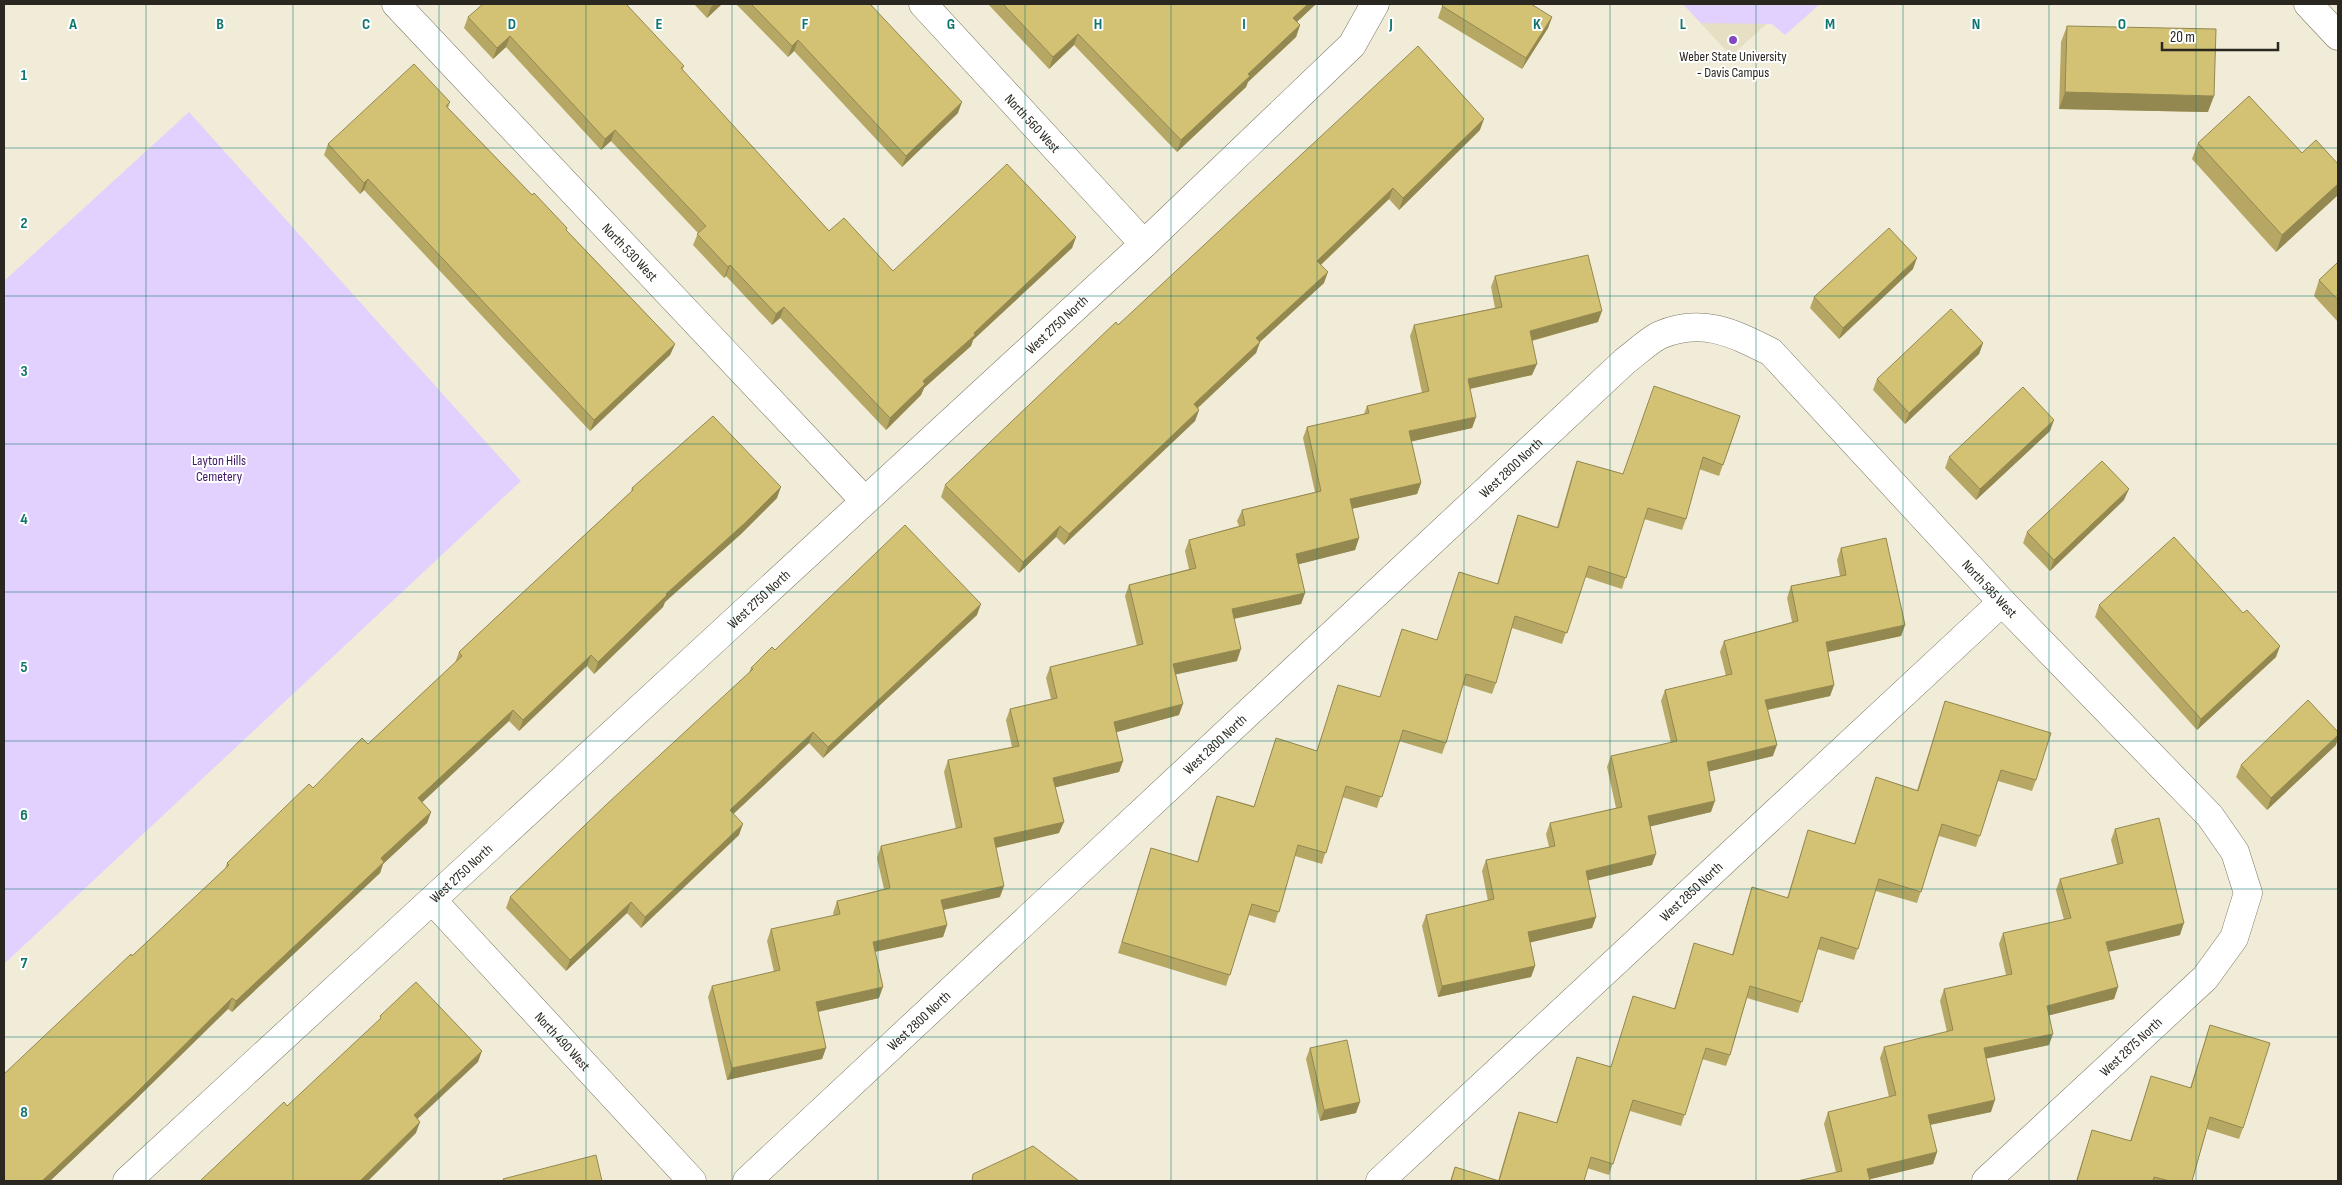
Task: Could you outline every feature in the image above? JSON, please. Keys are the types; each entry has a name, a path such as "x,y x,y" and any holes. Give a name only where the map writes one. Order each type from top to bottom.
{"street":[{"name":"North 530 West","path":"396,4 864,500"},
{"name":"North 560 West","path":"923,4 1144,244"},
{"name":"West 2750 North","path":"127,1181 433,902 864,500 1144,244 1352,45 1375,4"},
{"path":"2308,4 2338,36"},
{"name":"North 585 West","path":"1693,326 1734,333 1771,352 2002,602 2210,816 2235,852 2248,893"},
{"name":"West 2800 North","path":"746,1181 1625,361 1659,336 1693,326"},
{"name":"West 2850 North","path":"1380,1181 2002,602"},
{"name":"West 2875 North","path":"1986,1181 2205,978 2234,938 2248,893"},
{"name":"North 490 West","path":"433,902 692,1181"}],"shaded area":[{"name":"Weber State University - Davis Campus","path":"1683,4 1789,4 1731,56"}],"green space":[{"name":"Weber State University - Davis Campus","path":"1683,4 1820,4 1785,35 1772,24 1701,23"},
{"name":"Layton Hills Cemetery","path":"189,112 521,481 4,964 4,281"}],"building":[{"path":"483,4 626,4 684,66 681,68 829,231 844,218 893,271 1007,164 1076,237 974,333 975,335 923,381 925,384 890,418 784,307 776,314 730,265 728,267 697,234 706,226 615,130 605,139 510,36 497,48 468,17"},
{"path":"751,4 870,4 962,102 906,156 798,40 792,46"},
{"path":"1003,4 1308,4 1293,18 1300,25 1248,74 1250,76 1181,140 1078,34 1053,57"},
{"path":"1444,4 1531,4 1552,17 1526,58 1442,6"},
{"path":"2067,26 2216,29 2214,96 2065,92"},
{"path":"1418,46 1484,119 1403,198 1393,188 1317,261 1328,272 1256,338 1260,342 1194,404 1199,410 1069,534 1060,526 1023,562 945,485 1116,322 1118,325"},
{"path":"414,64 450,102 446,106 532,195 534,193 567,228 566,230 675,344 594,420 368,179 364,183 328,144"},
{"path":"2249,96 2302,153 2316,140 2338,164 2338,184 2282,235 2198,143"},
{"path":"1889,228 1917,258 1843,328 1814,297"},
{"path":"1588,255 1602,311 1530,331 1537,364 1468,379 1476,417 1409,431 1421,483 1350,499 1359,538 1296,554 1305,593 1232,609 1241,649 1173,664 1183,704 1114,722 1123,761 1053,778 1064,822 994,838 1004,886 941,900 947,925 873,942 883,987 816,1002 826,1048 732,1068 712,986 780,970 771,929 840,914 837,901 890,888 881,846 962,827 948,760 1019,746 1010,709 1057,698 1050,667 1143,644 1129,585 1196,568 1189,540 1245,525 1242,510 1321,491 1307,427 1369,413 1367,406 1429,391 1414,325 1502,307 1495,276"},
{"path":"2338,262 2338,300 2319,280"},
{"path":"1951,309 1983,343 1909,413 1877,379"},
{"path":"1654,386 1740,416 1723,465 1703,457 1686,519 1648,508 1626,578 1589,566 1567,633 1515,616 1496,683 1466,674 1446,743 1403,730 1382,797 1346,786 1326,853 1298,845 1279,912 1252,904 1230,975 1122,942 1151,848 1198,862 1217,796 1254,807 1276,738 1317,751 1338,685 1380,697 1402,629 1437,640 1459,572 1498,584 1518,515 1558,528 1577,461 1623,474"},
{"path":"2023,387 2054,420 1980,489 1949,457"},
{"path":"713,416 781,487 745,523 666,594 598,662 591,655 523,720 513,710 418,798 431,812 381,858 384,862 236,1001 232,998 133,1096 42,1181 4,1181 4,1074 229,865 227,863 309,784 313,788 362,738 368,744 462,656 459,652 633,490 632,488"},
{"path":"2102,461 2129,489 2054,560 2027,532"},
{"path":"905,525 981,604 828,747 813,732 730,810 743,824 645,917 631,902 570,960 510,897 753,669 751,668 772,647 775,650"},
{"path":"2174,537 2243,613 2247,610 2280,646 2201,719 2099,605"},
{"path":"1886,538 1905,625 1826,642 1834,685 1765,700 1777,745 1707,762 1715,801 1648,816 1656,854 1586,871 1596,917 1528,932 1535,966 1442,986 1426,915 1494,899 1486,860 1555,846 1550,823 1622,807 1611,756 1677,741 1665,690 1732,674 1724,641 1798,621 1791,586 1846,575 1841,548"},
{"path":"2308,700 2338,732 2338,735 2271,798 2241,765"},
{"path":"1945,701 2051,733 2036,780 2001,770 1980,836 1942,824 1921,892 1879,879 1858,949 1821,937 1802,1002 1750,986 1730,1055 1706,1048 1685,1115 1633,1100 1613,1164 1591,1157 1584,1181 1499,1181 1519,1112 1557,1123 1577,1057 1611,1067 1633,996 1675,1009 1694,943 1733,955 1752,887 1788,898 1808,830 1855,844 1876,777 1918,791"},
{"path":"2159,818 2184,923 2106,942 2118,987 2047,1006 2053,1034 1984,1048 1995,1100 1928,1115 1937,1152 1867,1169 1870,1181 1797,1181 1842,1171 1828,1112 1896,1095 1884,1047 1953,1030 1944,989 2012,974 2003,933 2071,918 2060,879 2123,863 2115,829"},
{"path":"416,982 482,1051 414,1115 420,1122 360,1181 200,1181 284,1102 287,1106 381,1018 380,1016"},
{"path":"2210,1025 2270,1043 2243,1128 2210,1117 2192,1181 2170,1181 2154,1177 2153,1181 2077,1181 2092,1130 2131,1141 2151,1076 2191,1088"},
{"path":"1347,1040 1360,1102 1324,1110 1310,1048"},
{"path":"1033,1146 1079,1181 972,1181 973,1174"},
{"path":"596,1155 602,1181 504,1181 503,1179"},
{"path":"1455,1167 1499,1181 1451,1181"}],"place":[{"name":"Weber State University - Davis Campus","path":"1733,40"}]}
